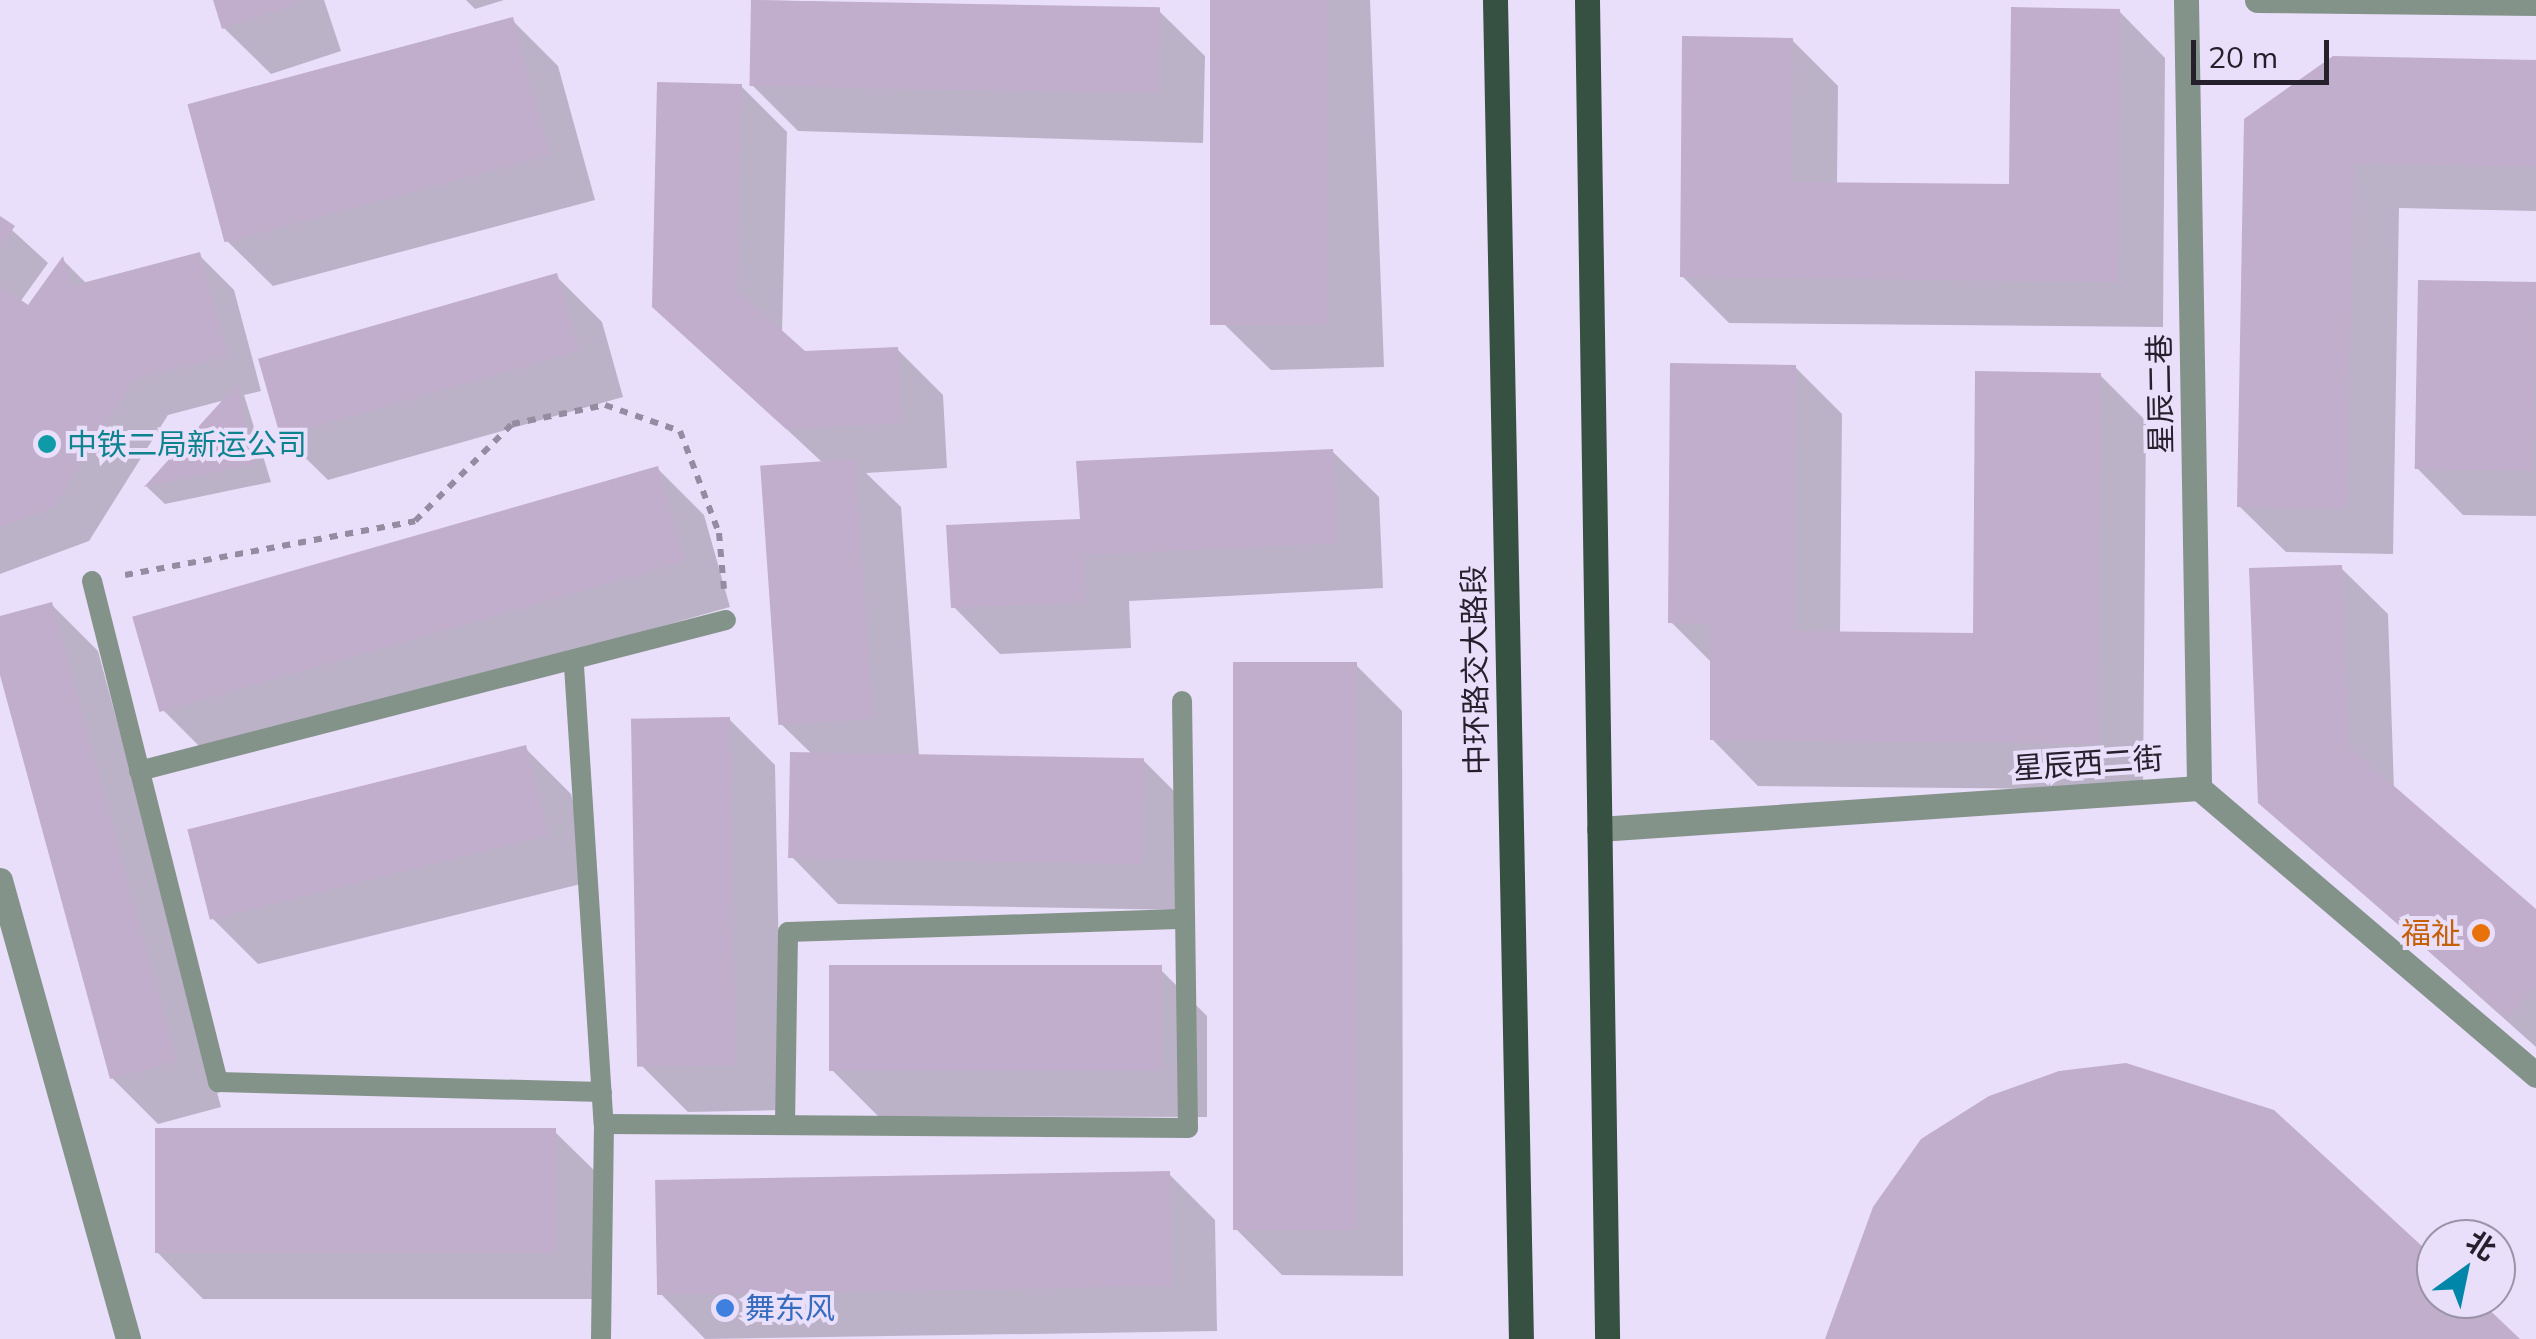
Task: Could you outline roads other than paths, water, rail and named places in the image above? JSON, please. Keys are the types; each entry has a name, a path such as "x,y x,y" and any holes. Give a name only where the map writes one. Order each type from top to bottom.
{"main road":[{"name":"中环路交大路段","path":"1495,0 1520,1339"},
{"path":"1587,0 1607,1339"}],"street":[{"name":"星辰二巷","path":"2186,0 2199,788"},
{"path":"2257,0 2536,4"},
{"name":"星辰西二街","path":"1600,828 2199,788 2536,1075"},
{"path":"0,880 128,1339"}],"lane":[{"path":"92,581 218,1082 602,1092"},
{"path":"139,771 574,666 726,620"},
{"path":"574,666 604,1124 601,1339"},
{"path":"604,1124 1188,1128 1182,701"},
{"path":"785,1125 788,932 1185,919"}],"place":[{"name":"中铁二局新运公司","path":"47,444"},
{"name":"福祉","path":"2481,933"},
{"name":"舞东风","path":"725,1308"}]}
